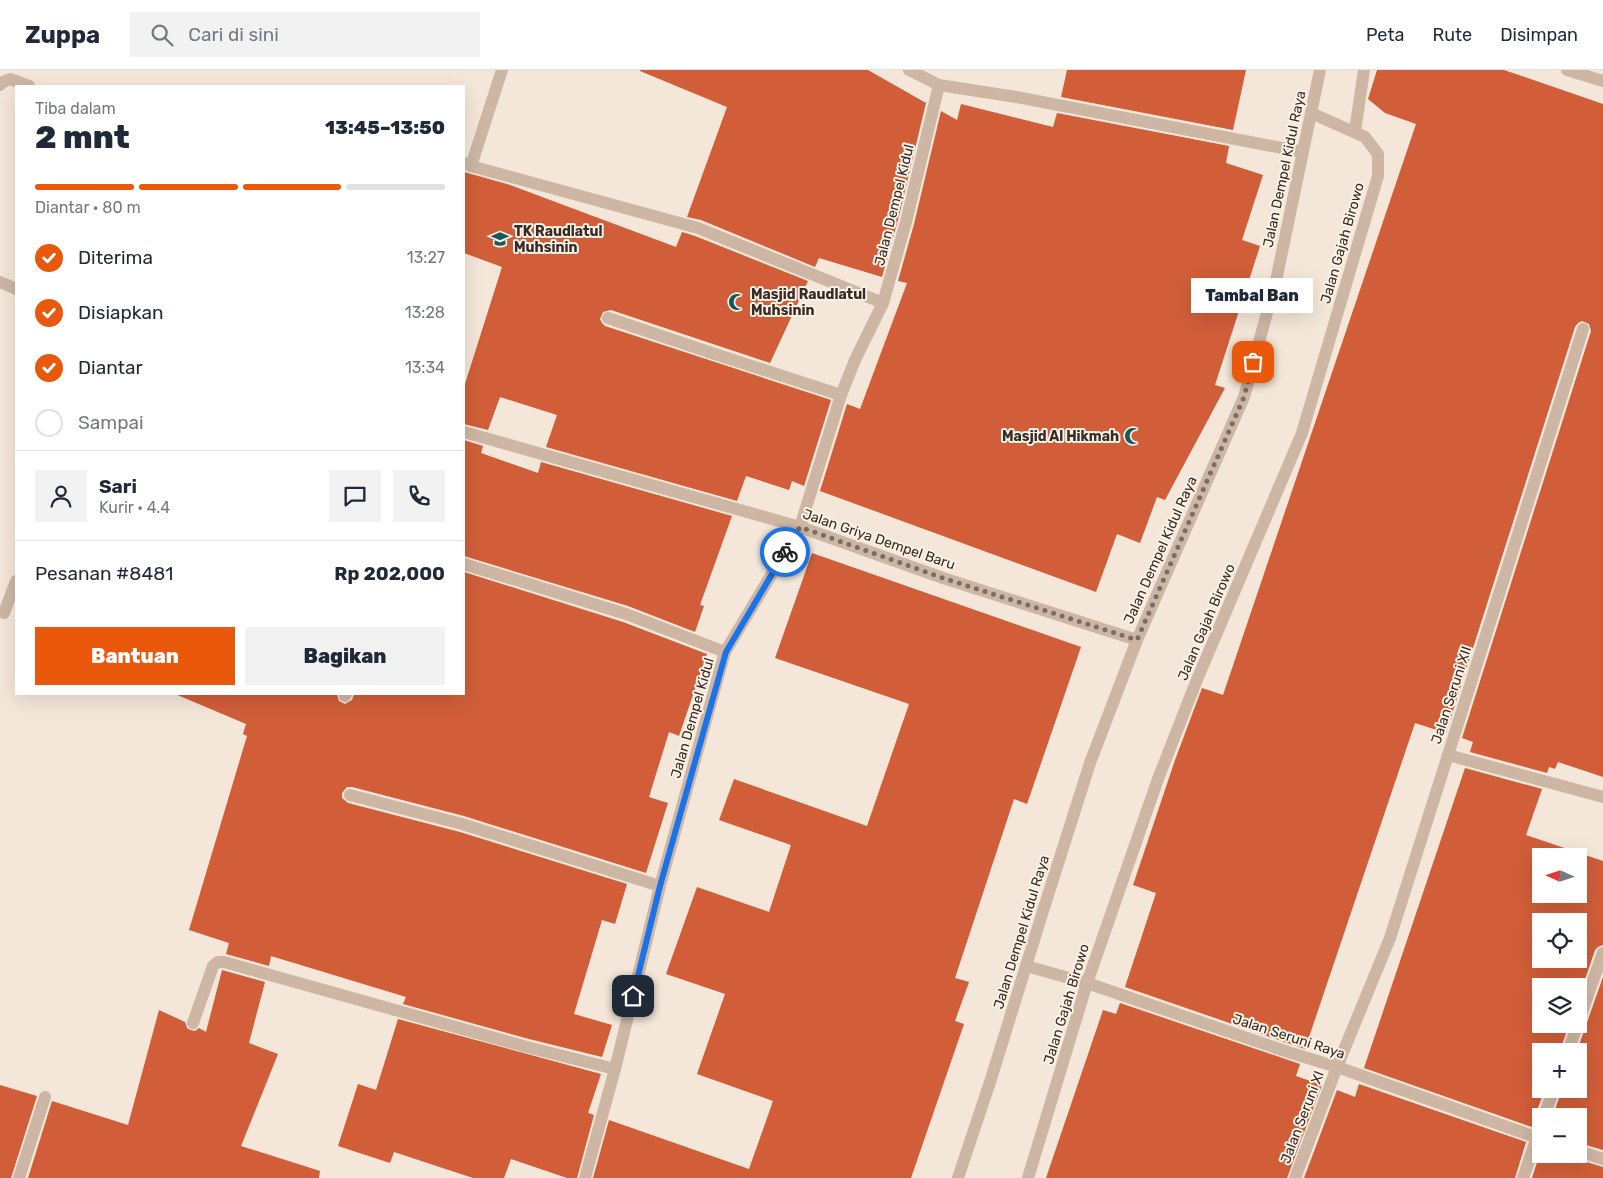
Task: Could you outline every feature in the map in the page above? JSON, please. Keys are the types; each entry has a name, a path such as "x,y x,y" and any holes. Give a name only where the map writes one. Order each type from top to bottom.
{"street":[{"path":"502,70 467,164 698,228 883,303"},
{"path":"909,70 939,85 1026,99 1303,152"},
{"name":"Jalan Dempel Kidul Raya","path":"958,1178 992,1079 1090,763 1137,640 1244,397 1277,276 1320,70"},
{"path":"1355,131 1364,70"},
{"path":"1567,70 1603,81"},
{"path":"0,86 3,82 10,79 26,85"},
{"name":"Jalan Dempel Kidul","path":"585,1178 615,1069 660,886 726,652 800,527 841,395 855,360 883,303 906,222 939,85"},
{"name":"Jalan Gajah Birowo","path":"1028,1178 1087,983 1158,778 1196,682 1302,433 1378,176 1378,154 1365,137 1311,113"},
{"path":"0,282 15,289"},
{"path":"608,318 841,395"},
{"name":"Jalan Seruni XII","path":"1337,1067 1390,938 1583,329"},
{"name":"Jalan Griya Dempel Baru","path":"465,432 800,527 943,578 1137,640"},
{"path":"465,564 626,614 726,652"},
{"path":"4,613 15,583"},
{"path":"1448,755 1603,797"},
{"path":"350,795 462,824 660,886"},
{"path":"1587,997 1603,953"},
{"path":"193,1023 213,966 218,962 224,962 527,1047 615,1069"},
{"name":"Jalan Seruni Raya","path":"1026,966 1087,983 1288,1052 1532,1131"},
{"name":"Jalan Seruni XI","path":"1295,1178 1337,1067"},
{"path":"20,1178 45,1097"},
{"path":"1522,1178 1532,1154"},
{"path":"1587,1154 1603,1159"}],"building":[{"path":"640,70 868,70 926,103 898,220 882,277 819,258 815,267 701,220 687,217 727,107"},
{"path":"1067,70 1246,70 1233,130 1061,97"},
{"path":"1377,70 1504,70 1603,104 1603,777 1558,762 1555,769 1549,767 1547,773 1470,752 1473,742 1462,738 1591,331 1589,324 1582,321 1575,327 1446,733 1415,723 1305,1049 1125,987 1156,893 1133,885 1175,760 1202,688 1223,695 1416,124 1385,113 1368,99"},
{"path":"961,104 1053,127 1057,113 1229,146 1226,163 1263,175 1242,240 1260,246 1215,385 1225,388 1165,500 1157,497 1140,543 1117,534 1096,592 820,491 847,404 860,409 907,283 898,281 914,224 941,111 957,120"},
{"path":"465,172 507,184 676,247 682,232 695,236 808,281 770,363 611,310 603,312 600,319 605,326 831,400 804,486 792,481 789,490 746,476 737,501 546,447 557,415 500,397 488,430 465,424 465,384 502,267 465,253"},
{"path":"465,440 483,446 481,453 538,473 541,462 732,516 700,605 704,606 695,632 628,606 465,556"},
{"path":"812,553 1081,647 1027,804 1014,799 955,978 969,982 955,1021 964,1024 911,1178 593,1178 609,1120 749,1169 773,1101 697,1074 725,994 666,974 697,887 769,912 791,845 719,820 734,779 867,826 909,704 775,658"},
{"path":"465,572 623,622 707,654 679,736 669,732 649,797 668,803 646,873 464,816 352,787 347,787 342,793 342,798 348,803 460,832 627,884 615,924 602,920 574,1014 612,1025 602,1057 403,1004 406,997 271,956 269,966 226,954 229,943 189,930 247,736 243,734 246,724 177,695 337,695 339,701 345,704 352,700 354,695 465,695"},
{"path":"1465,768 1542,789 1526,835 1564,848 1532,848 1532,903 1587,903 1588,856 1603,861 1603,945 1595,950 1585,978 1532,978 1532,1033 1566,1033 1563,1043 1532,1043 1532,1098 1542,1098 1538,1108 1532,1108 1532,1127 1364,1068"},
{"path":"222,970 265,982 249,1043 278,1054 241,1146 320,1171 319,1178 28,1178 52,1101 128,1125 159,1010 185,1022 190,1030 195,1031 199,1028 206,1032"},
{"path":"1603,977 1603,1150 1587,1145 1587,1108 1556,1108 1559,1098 1587,1098 1587,1043 1580,1043 1583,1033 1587,1033 1587,1023"},
{"path":"1120,1003 1300,1064 1296,1076 1322,1085 1287,1178 1046,1178 1103,1010 1116,1014"},
{"path":"398,1019 601,1074 588,1113 594,1115 577,1178 567,1178 511,1159 504,1178 473,1178 394,1152 390,1163 338,1146 358,1084 376,1090"},
{"path":"1359,1084 1526,1142 1515,1178 1304,1178 1337,1090 1355,1097"},
{"path":"0,1085 37,1096 11,1178 0,1178"},
{"path":"1587,1162 1603,1167 1603,1178 1532,1178 1537,1163"}],"way so far":[{"path":"785,552 800,527 943,578 1137,640 1244,397 1253,362"}],"place":[{"name":"TK Raudlatul Muhsinin","path":"500,239"},
{"name":"Masjid Raudlatul Muhsinin","path":"737,302"},
{"name":"Tambal Ban","path":"1253,362"},
{"name":"Masjid Al Hikmah","path":"1133,436"}],"route":[{"path":"633,996 660,886 726,652 785,552"}]}
